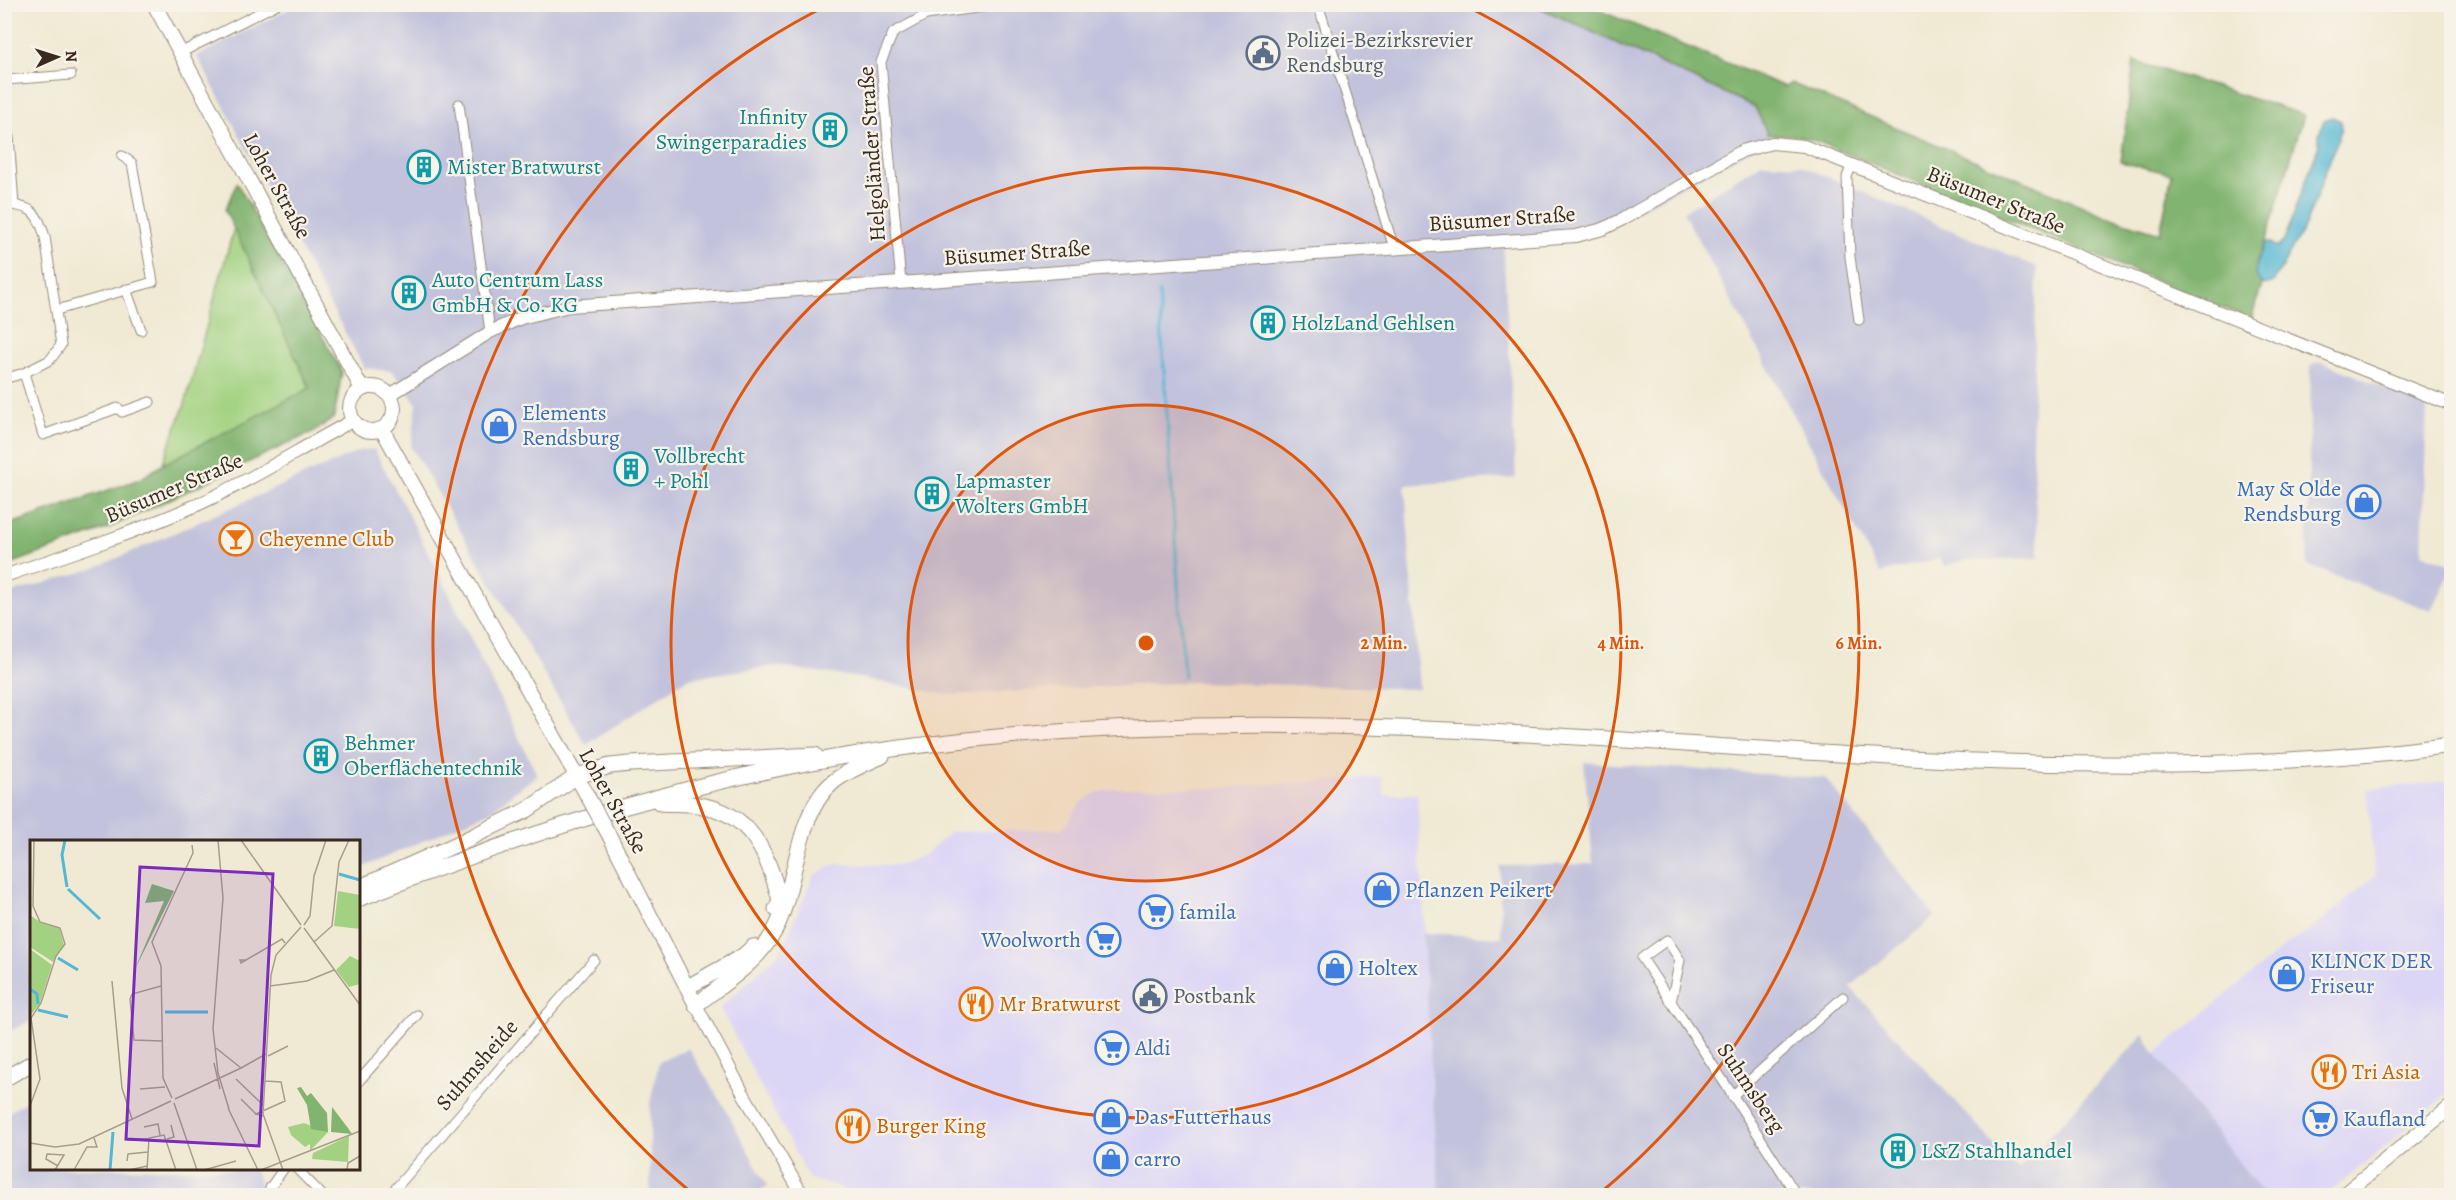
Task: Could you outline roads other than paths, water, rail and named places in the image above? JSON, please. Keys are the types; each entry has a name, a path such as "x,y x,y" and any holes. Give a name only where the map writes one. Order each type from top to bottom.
{"main road":[{"name":"Loher Straße","path":"154,4 362,389"},
{"path":"375,387 390,395 394,403 394,415 382,429 367,431 352,421 350,404 356,393 362,389 375,387"},
{"name":"Loher Straße","path":"382,429 577,776 696,1005"},
{"path":"360,898 502,845 639,803 739,778 900,748 1095,730 1245,725 1464,730 1848,753 2048,762 2230,762 2373,753 2451,745"},
{"path":"696,1005 760,955 776,928 787,897 801,836 821,797 835,780 851,770 900,748"},
{"path":"360,887 527,810 577,776 610,766 875,752"},
{"path":"639,803 698,805 730,814 756,839 767,856 780,900 769,925 752,950 688,987"},
{"path":"4,1079 30,1064"},
{"path":"2343,1196 2451,1106"}],"street":[{"path":"180,54 278,4"},
{"name":"Helgoländer Straße","path":"901,283 881,62 893,33 926,15 1005,4"},
{"path":"1318,4 1394,248"},
{"path":"4,68 9,205 24,206 34,212 41,221 61,345 50,360 24,373 4,379"},
{"path":"6,80 71,75"},
{"path":"459,104 490,332"},
{"name":"Büsumer Straße","path":"390,395 490,332 521,318 547,310 590,303 1590,233 1623,219 1732,156 1760,145 1790,143 1852,164 2451,405"},
{"path":"57,310 153,282 132,163 122,156"},
{"path":"1852,164 1847,177 1850,257 1859,320"},
{"path":"126,289 141,330"},
{"path":"24,373 43,435 117,408 122,412 150,402"},
{"name":"Büsumer Straße","path":"4,576 199,504 268,469 352,421"},
{"name":"Suhmsberg","path":"1671,1002 1680,960 1667,940 1642,957 1671,1002 1797,1196"},
{"name":"Suhmsheide","path":"389,1196 594,960"},
{"path":"1732,1096 1843,998"},
{"name":"Loher Straße","path":"696,1005 743,1093 803,1196"},
{"path":"360,1080 417,1015"},
{"path":"271,1196 270,1188 283,1170"},
{"path":"298,1170 323,1196"}],"water":[{"path":"2332,117 2341,121 2342,128 2306,224 2273,283 2262,285 2255,275 2257,261 2265,243 2271,243 2276,247 2284,241 2319,145 2319,134 2324,120"}],"waterway":[{"path":"1159,293 1184,676"}],"place":[{"name":"Polizei-Bezirksrevier Rendsburg","path":"1263,53"},
{"name":"Infinity Swingerparadies","path":"830,130"},
{"name":"Mister Bratwurst","path":"424,167"},
{"name":"Auto Centrum Lass GmbH & Co. KG","path":"409,293"},
{"name":"HolzLand Gehlsen","path":"1268,323"},
{"name":"Elements Rendsburg","path":"499,426"},
{"name":"Vollbrecht + Pohl","path":"631,469"},
{"name":"Lapmaster Wolters GmbH","path":"932,494"},
{"name":"May & Olde Rendsburg","path":"2364,502"},
{"name":"Cheyenne Club","path":"236,539"},
{"name":"Behmer Oberflächentechnik","path":"321,756"},
{"name":"Pflanzen Peikert","path":"1382,890"},
{"name":"famila","path":"1156,912"},
{"name":"Woolworth","path":"1104,940"},
{"name":"Holtex","path":"1335,968"},
{"name":"KLINCK DER Friseur","path":"2287,974"},
{"name":"Postbank","path":"1150,996"},
{"name":"Mr Bratwurst","path":"976,1004"},
{"name":"Aldi","path":"1112,1048"},
{"name":"Tri Asia","path":"2329,1072"},
{"name":"Das Futterhaus","path":"1111,1117"},
{"name":"Kaufland","path":"2320,1119"},
{"name":"Burger King","path":"853,1126"},
{"name":"L&Z Stahlhandel","path":"1898,1151"},
{"name":"carro","path":"1111,1159"}]}
